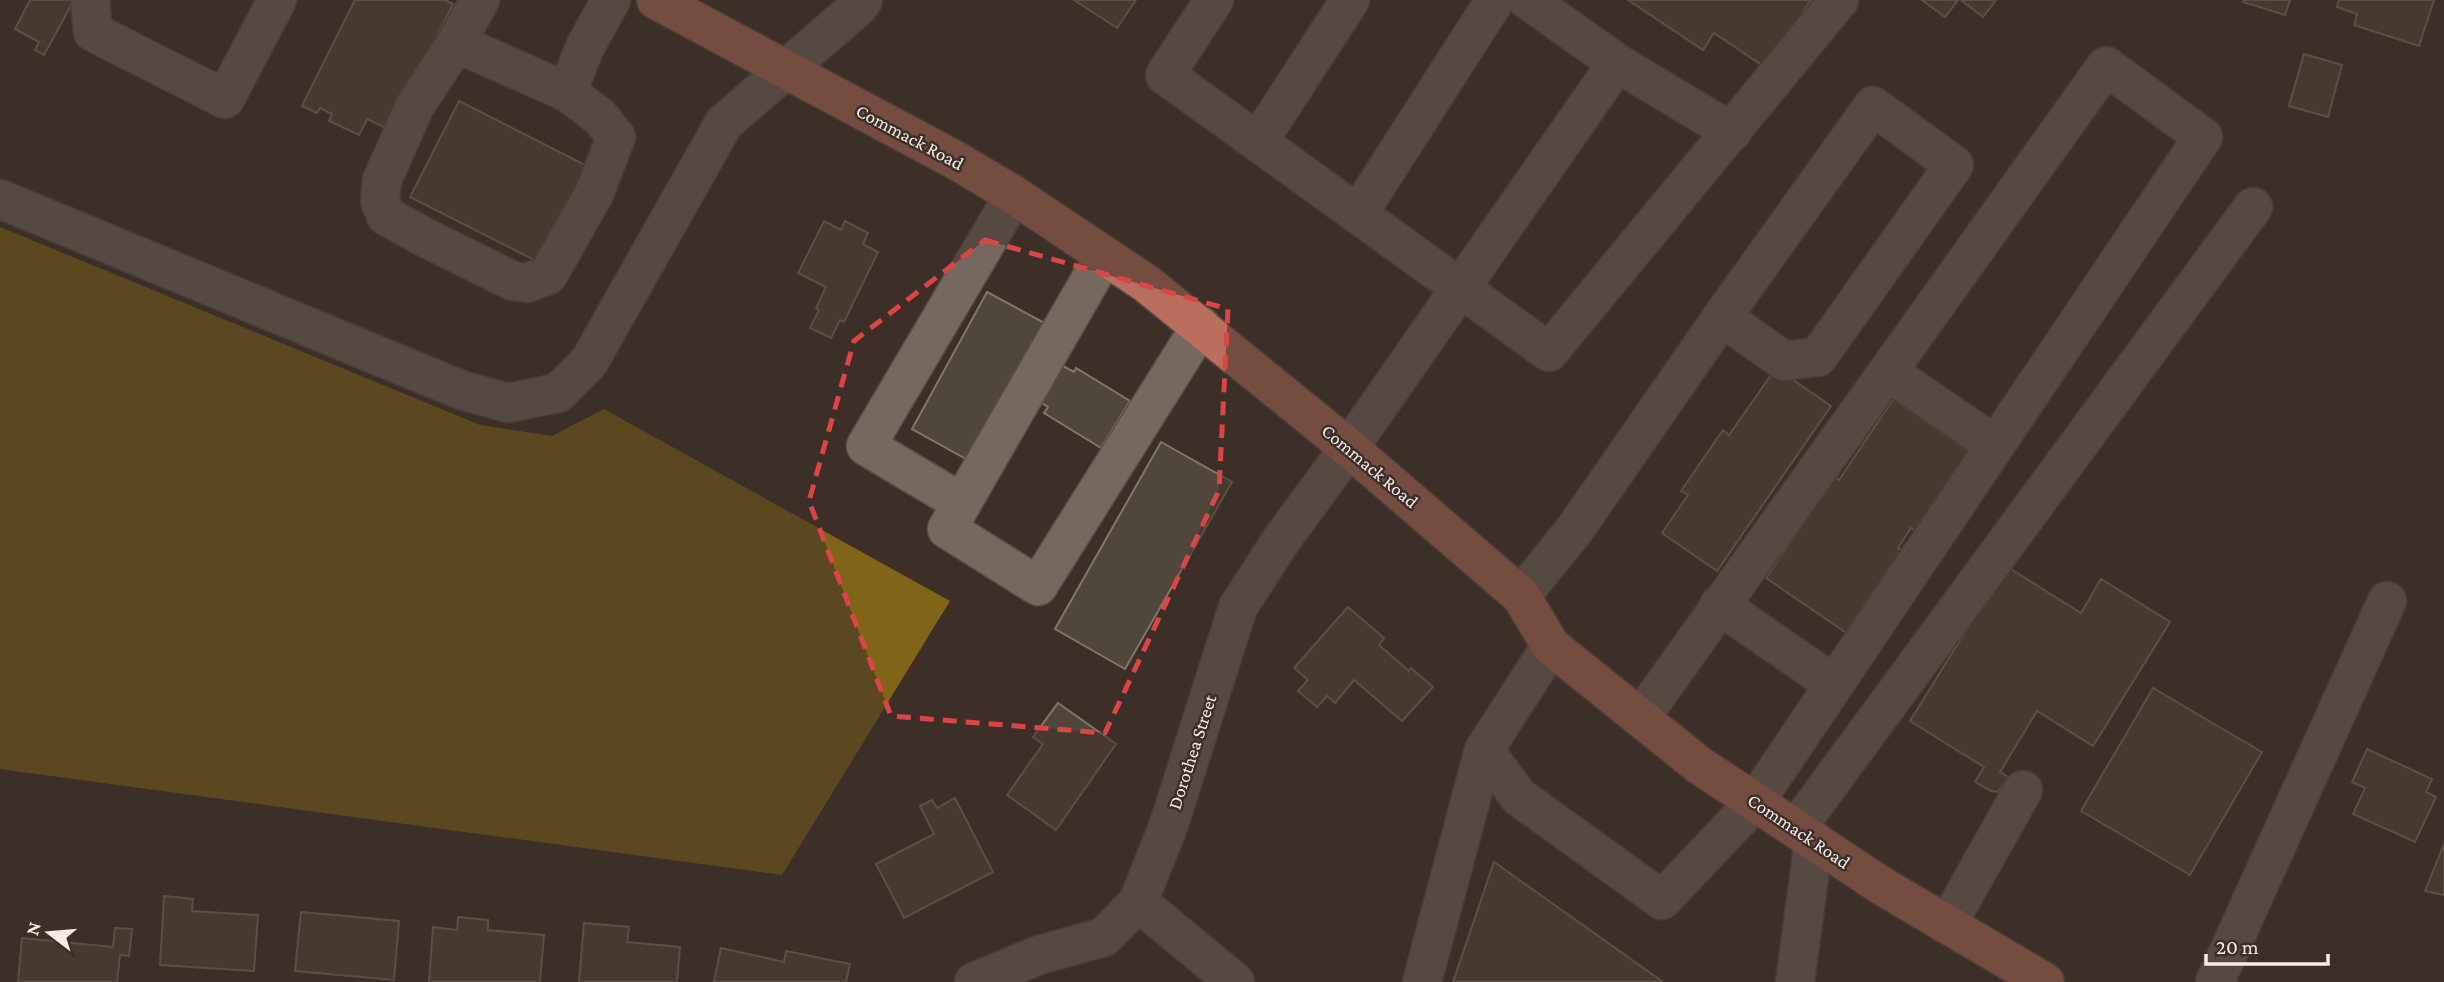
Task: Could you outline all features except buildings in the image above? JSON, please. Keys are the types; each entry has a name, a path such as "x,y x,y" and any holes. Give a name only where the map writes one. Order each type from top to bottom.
{"main road":[{"name":"Commack Road","path":"656,0 957,161 1014,195 1147,284 1349,448 1521,596 1551,646 1699,765 1882,886 2045,982"}],"street":[{"path":"90,0 93,32 225,99 276,0"},
{"path":"456,43 567,92 600,117 615,137 594,194 548,275 527,283 513,281 386,216 380,201 382,180 415,106 480,0"},
{"path":"567,92 585,47 611,0"},
{"path":"0,199 461,390 508,403 558,393 589,362 724,123 863,0"},
{"path":"1214,0 1165,75 1549,352 1839,0"},
{"path":"1258,142 1350,0"},
{"path":"1358,214 1495,0"},
{"path":"1528,0 1617,63 1732,132"},
{"name":"Dorothea Street","path":"974,982 1039,955 1104,937 1138,902 1168,827 1238,607 1282,538 1349,448 1617,63"},
{"path":"1484,750 1518,797 1662,900 1755,802 2203,137 2106,66 1641,718"},
{"path":"1521,596 1575,529 1722,317 1873,106 1954,165 1818,357 1784,361 1722,317"},
{"path":"962,503 866,446 1014,195"},
{"path":"1796,982 1805,835 2253,207"},
{"path":"1104,256 947,529 1038,586 1200,326"},
{"path":"1888,372 1994,445"},
{"path":"2215,982 2386,601"},
{"path":"1720,605 1834,684"},
{"path":"1422,982 1484,750 1551,646"},
{"path":"1947,925 2023,790"},
{"path":"1138,902 1235,982"}],"highlighted area":[{"path":"985,240 1228,309 1219,490 1105,733 891,716 809,501 854,341"}],"shaded area":[{"path":"0,227 480,425 552,436 604,409 950,601 782,875 0,769"}]}
